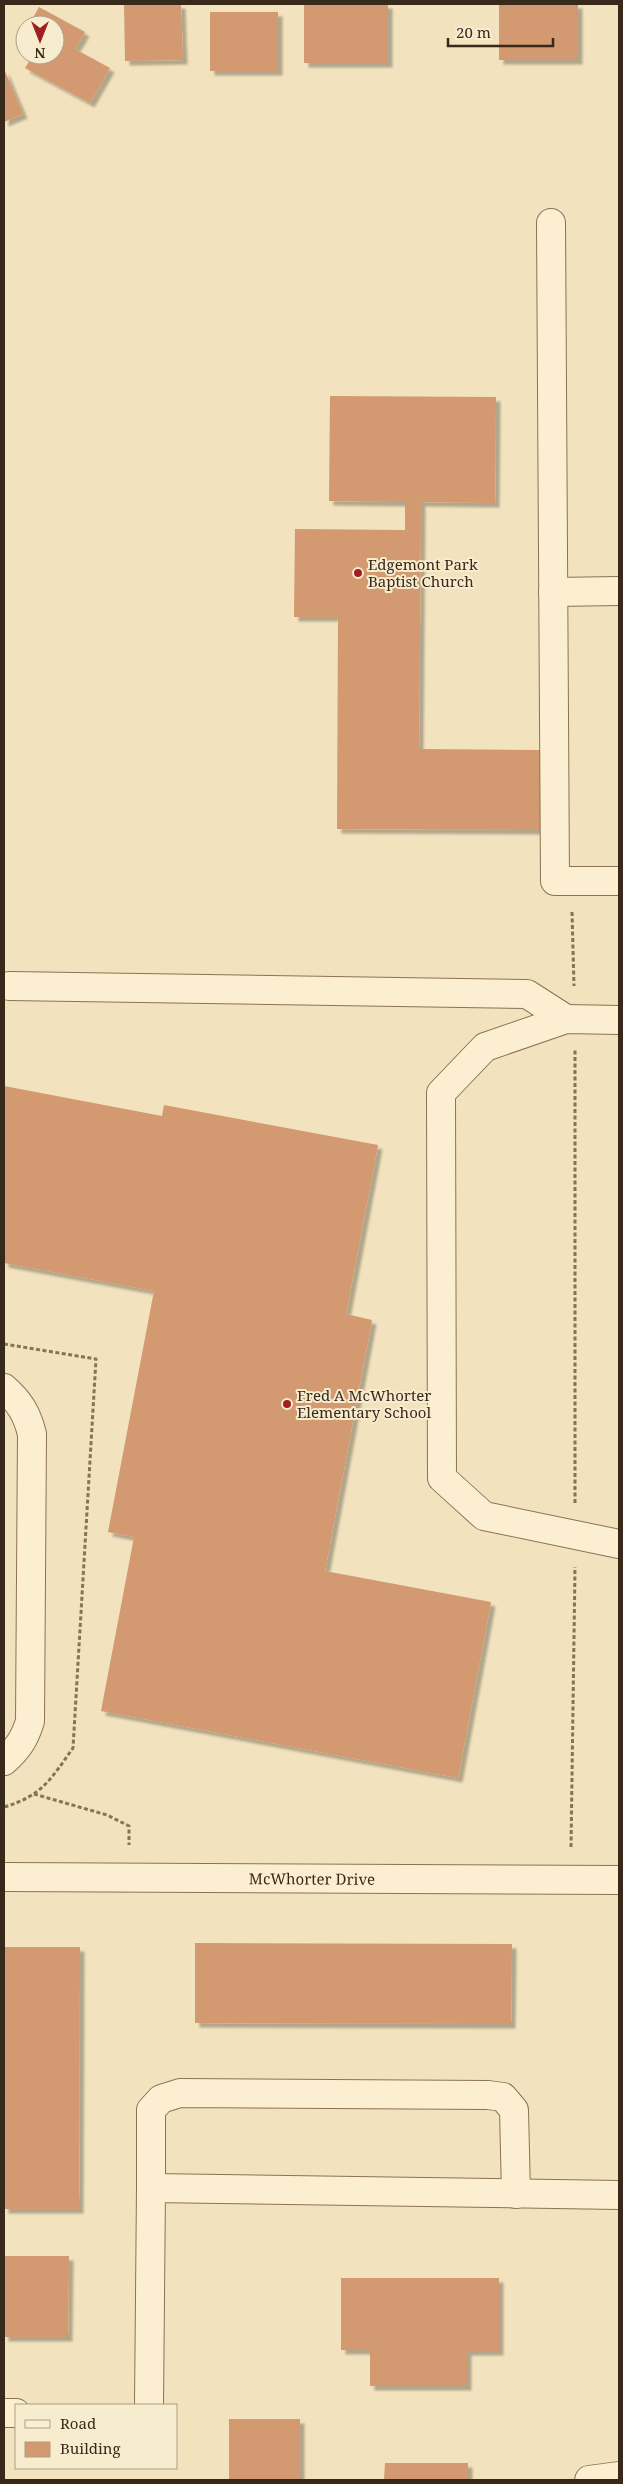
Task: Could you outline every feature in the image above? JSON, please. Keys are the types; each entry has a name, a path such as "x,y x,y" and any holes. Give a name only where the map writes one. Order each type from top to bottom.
{"street":[{"path":"551,223 555,881 619,881"},
{"path":"553,592 619,591"},
{"path":"9,986 527,994 566,1019"},
{"path":"619,1020 566,1019 485,1047 441,1093 442,1478 484,1516 619,1544"},
{"path":"4,1388 18,1400 28,1416 32,1434 30,1721 20,1744 4,1761"},
{"name":"McWhorter Drive","path":"4,1877 619,1880"},
{"path":"150,2404 151,2110 161,2099 180,2093 488,2095 503,2097 514,2110 516,2194"},
{"path":"151,2188 619,2195"},
{"path":"589,2480 619,2476"}],"path":[{"path":"4,1344 96,1359 73,1748 45,1787 21,1802 4,1807"}],"building":[{"path":"124,4 181,4 183,60 125,61"},
{"path":"304,4 388,4 388,63 304,63"},
{"path":"499,4 578,4 578,60 499,60"},
{"path":"39,7 54,15 35,15"},
{"path":"210,12 278,12 278,71 210,71"},
{"path":"65,21 85,32 75,49 110,68 90,103 25,68 27,65 65,65"},
{"path":"4,69 23,114 4,122"},
{"name":"Edgemont Park Baptist Church","path":"330,396 496,397 495,503 421,502 419,749 540,750 540,830 337,829 338,617 294,617 295,529 405,530 405,502 329,501"},
{"path":"4,1086 162,1116 164,1105 378,1145 346,1314 372,1320 325,1571 491,1602 458,1778 101,1711 134,1537 108,1532 154,1291 4,1263"},
{"path":"195,1943 512,1944 511,2024 195,2023"},
{"path":"4,1947 80,1947 79,2209 4,2209"},
{"path":"4,2256 69,2256 68,2337 4,2337"},
{"path":"341,2278 499,2278 499,2351 467,2351 467,2386 370,2386 370,2350 341,2350"},
{"path":"229,2419 300,2419 300,2480 229,2480"},
{"path":"385,2463 468,2463 468,2480 384,2480"}],"place":[{"name":"Edgemont Park Baptist Church","path":"358,573"},
{"name":"Fred A McWhorter Elementary School","path":"287,1404"}]}
